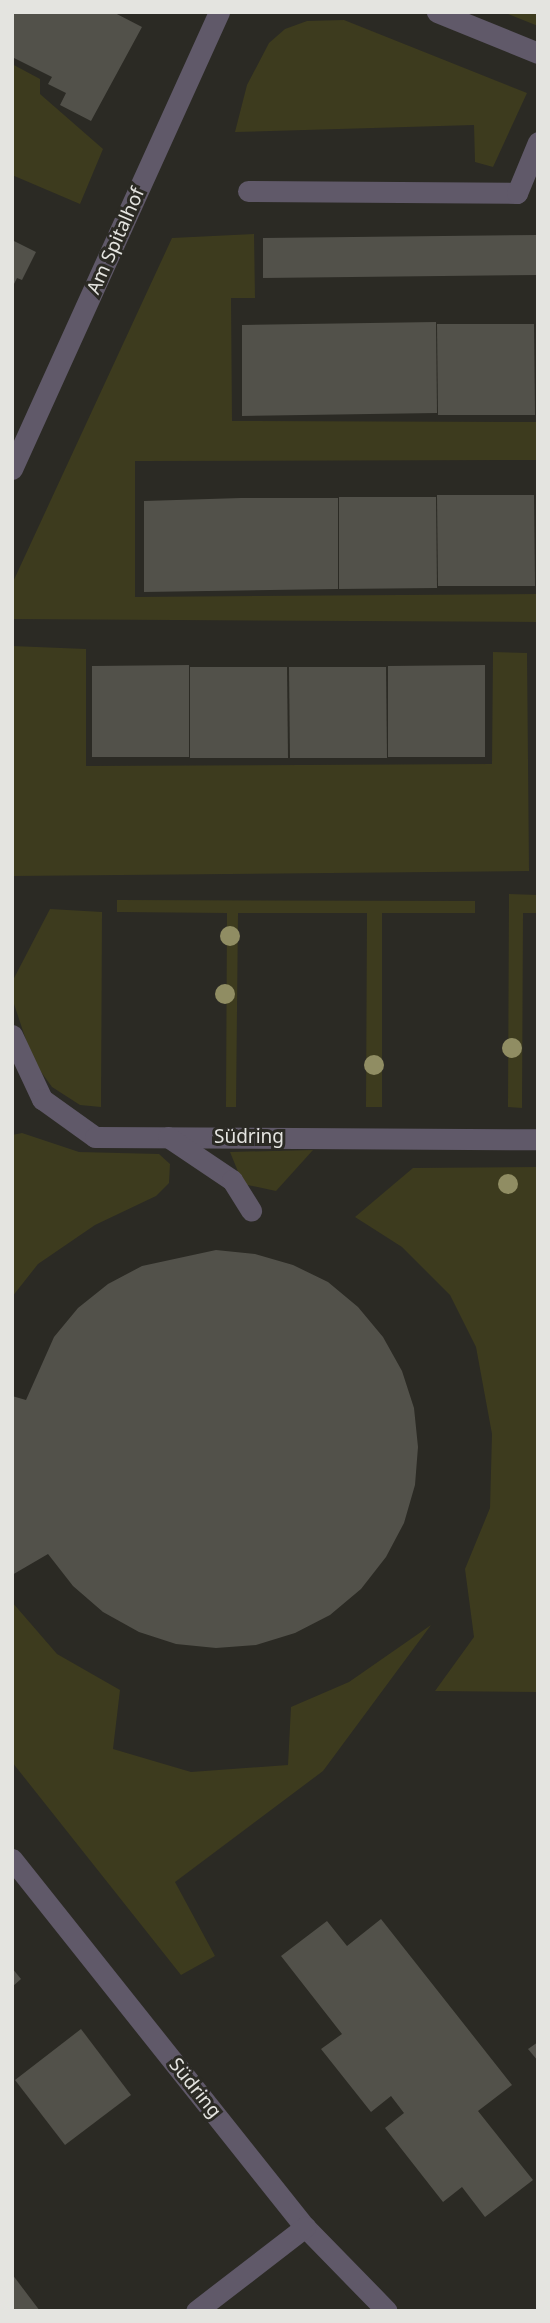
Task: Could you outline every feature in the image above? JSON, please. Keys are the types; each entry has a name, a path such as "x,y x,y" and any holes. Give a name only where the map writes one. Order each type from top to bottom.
{"street":[{"name":"Am Spitalhof","path":"12,469 219,12"},
{"path":"437,12 538,54"},
{"path":"248,191 517,193 538,142"},
{"name":"Südring","path":"12,1035 42,1099 95,1137 538,1139"},
{"path":"167,1137 232,1180 251,1211"},
{"name":"Südring","path":"12,1859 305,2227 387,2311"},
{"path":"196,2311 305,2227"}],"shaded area":[{"path":"503,12 538,12 538,26"},
{"path":"344,20 527,93 493,167 475,162 474,125 235,132 247,85 269,43 285,29 307,21"},
{"path":"12,64 40,79 40,94 103,149 80,204 12,175"},
{"path":"254,234 255,298 231,298 232,421 538,422 538,460 135,461 135,597 538,594 538,622 12,619 12,584 172,238"},
{"path":"12,646 86,649 86,766 492,764 493,652 527,653 529,871 12,876"},
{"path":"509,894 538,895 538,913 523,913 522,1108 508,1107"},
{"path":"117,900 475,901 475,913 382,913 382,1107 366,1107 367,913 238,913 236,1107 226,1107 227,913 117,912"},
{"path":"50,909 102,912 101,1107 80,1105 52,1087 33,1061 12,998 12,982"},
{"path":"22,1133 79,1152 159,1154 170,1164 169,1183 156,1196 95,1225 38,1264 12,1297 12,1135"},
{"path":"313,1150 276,1191 243,1184 230,1152"},
{"path":"538,1167 538,1692 435,1691 474,1637 465,1569 490,1508 492,1434 476,1347 450,1295 402,1247 355,1217 413,1168"},
{"path":"12,1602 57,1654 120,1690 113,1749 191,1772 288,1765 291,1707 349,1682 431,1625 323,1771 175,1882 215,1956 181,1975 12,1762"}],"building":[{"path":"12,12 113,12 142,27 91,121 60,105 66,93 48,84 52,77 12,57"},
{"path":"538,235 538,275 263,278 263,238"},
{"path":"12,240 36,252 22,280 17,278 12,288"},
{"path":"436,322 437,413 242,416 242,325"},
{"path":"437,324 534,324 535,415 438,415"},
{"path":"437,495 534,495 535,586 438,586"},
{"path":"339,497 436,497 437,588 339,589"},
{"path":"338,498 338,589 144,592 144,501"},
{"path":"189,665 189,757 92,757 92,666"},
{"path":"485,665 485,757 388,757 388,666"},
{"path":"190,667 287,667 288,758 190,758"},
{"path":"289,667 386,667 387,758 290,758"},
{"path":"216,1250 255,1254 293,1265 328,1282 358,1307 383,1337 402,1371 414,1408 418,1447 415,1485 404,1523 386,1557 361,1589 330,1615 295,1633 256,1645 216,1648 176,1644 139,1632 103,1612 73,1586 48,1554 12,1575 12,1396 26,1400 54,1337 78,1308 108,1284 142,1266"},
{"path":"381,1919 512,2085 478,2111 533,2180 485,2217 462,2187 443,2202 385,2128 404,2113 391,2096 371,2112 321,2049 342,2034 281,1956 327,1921 347,1946"},
{"path":"12,1968 21,1979 12,1987"},
{"path":"81,2029 131,2095 65,2145 15,2080"},
{"path":"538,2042 538,2061 528,2049"},
{"path":"12,2274 40,2311 12,2311"}]}
